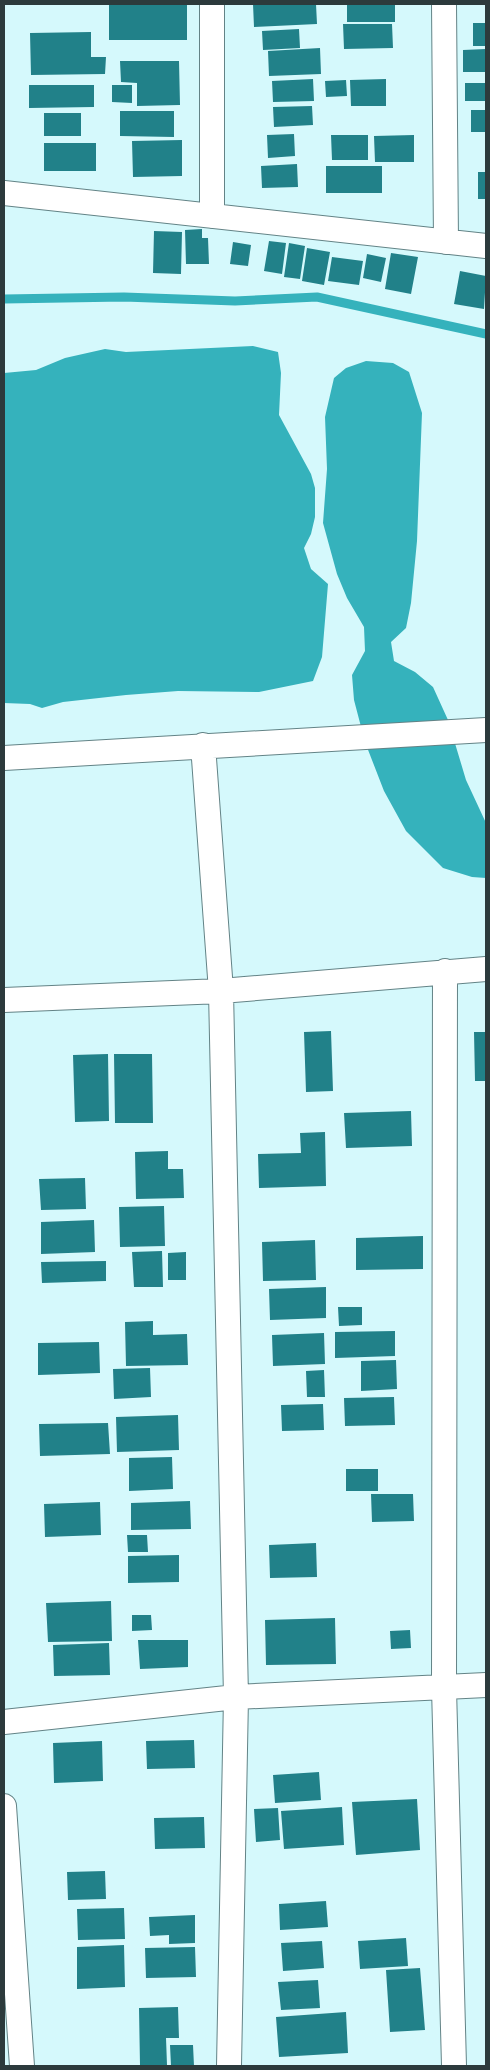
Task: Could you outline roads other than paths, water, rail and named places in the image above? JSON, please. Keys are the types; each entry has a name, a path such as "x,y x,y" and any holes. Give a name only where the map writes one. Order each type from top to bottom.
{"street":[{"path":"212,4 212,216"},
{"path":"444,4 446,242"},
{"path":"4,192 486,246"},
{"path":"4,758 486,730"},
{"path":"203,745 221,991 236,1697 230,2066"},
{"path":"4,1000 221,991 486,969"},
{"path":"445,971 444,1688 454,2066"},
{"path":"4,1722 236,1697 486,1685"},
{"path":"4,1806 22,2066"}],"water":[{"path":"253,346 278,352 281,373 279,415 311,474 315,488 315,517 311,534 304,548 311,569 328,584 322,657 313,681 259,692 178,691 63,702 42,708 30,704 4,703 4,373 36,370 65,358 105,349 126,352"},
{"path":"366,361 393,363 409,372 422,413 417,541 411,603 406,628 391,642 394,661 415,672 433,687 448,720 466,780 486,823 486,878 472,877 443,868 406,831 384,791 365,742 354,700 352,675 365,651 364,627 347,598 337,574 323,523 327,469 325,417 334,378 346,368"}],"waterway":[{"path":"4,299 124,297 235,301 317,297 486,334"}]}
